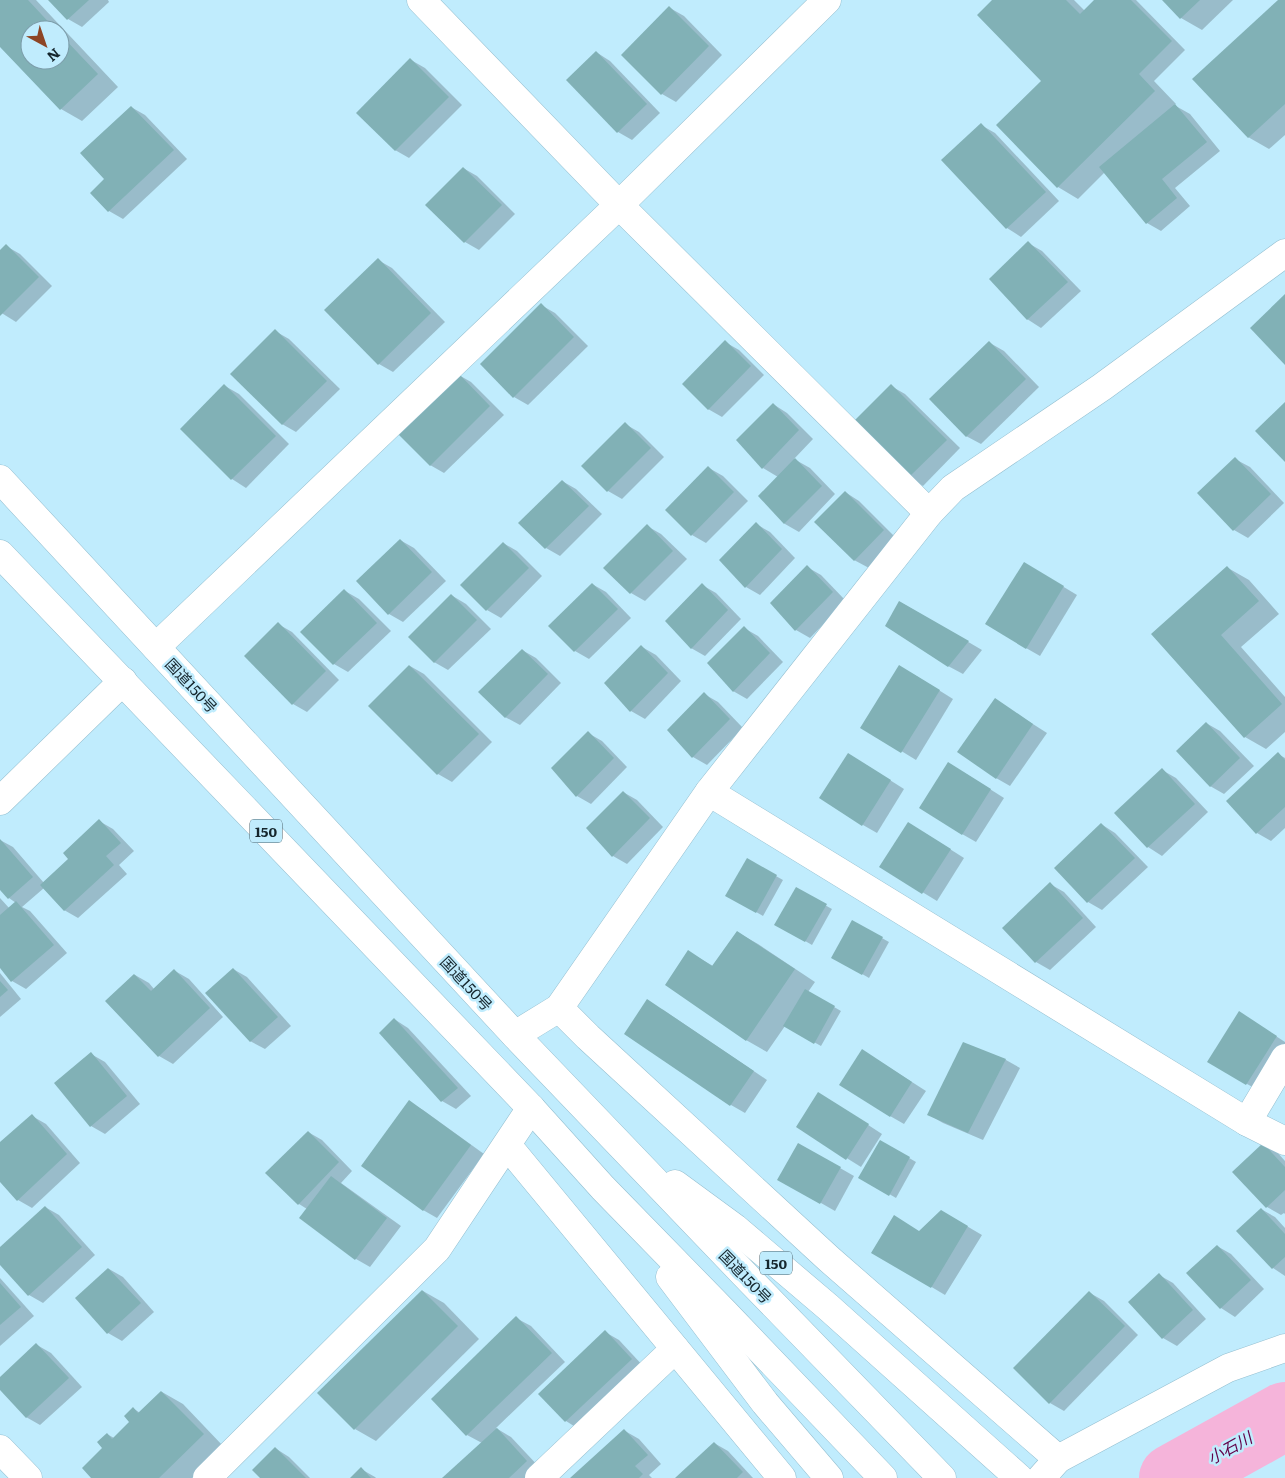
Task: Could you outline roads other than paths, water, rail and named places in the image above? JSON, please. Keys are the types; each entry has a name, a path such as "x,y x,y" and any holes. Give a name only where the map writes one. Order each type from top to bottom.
{"main road":[{"path":"421,0 619,205 929,513"},
{"path":"156,647 619,205 827,0"},
{"path":"515,1036 559,1008 709,792 929,513 953,488 1102,387 1285,253"},
{"name":"国道150号","path":"0,479 515,1036 942,1478"},
{"name":"150","path":"0,554 531,1108 603,1188 725,1312 883,1478"},
{"path":"0,801 123,682"},
{"path":"709,792 1247,1122 1285,1141"},
{"path":"559,1008 829,1259 1049,1469 1228,1368 1285,1348"},
{"path":"1247,1122 1285,1058"},
{"path":"207,1478 437,1249 531,1108"},
{"name":"150","path":"615,1140 735,1228 929,1396 1019,1478"},
{"path":"507,1145 674,1350 782,1478"},
{"name":"150","path":"603,1188 766,1404 829,1478"},
{"path":"539,1478 674,1350"},
{"path":"0,1449 28,1478"}],"waterway":[{"name":"小石川","path":"1173,1478 1285,1416"}]}
